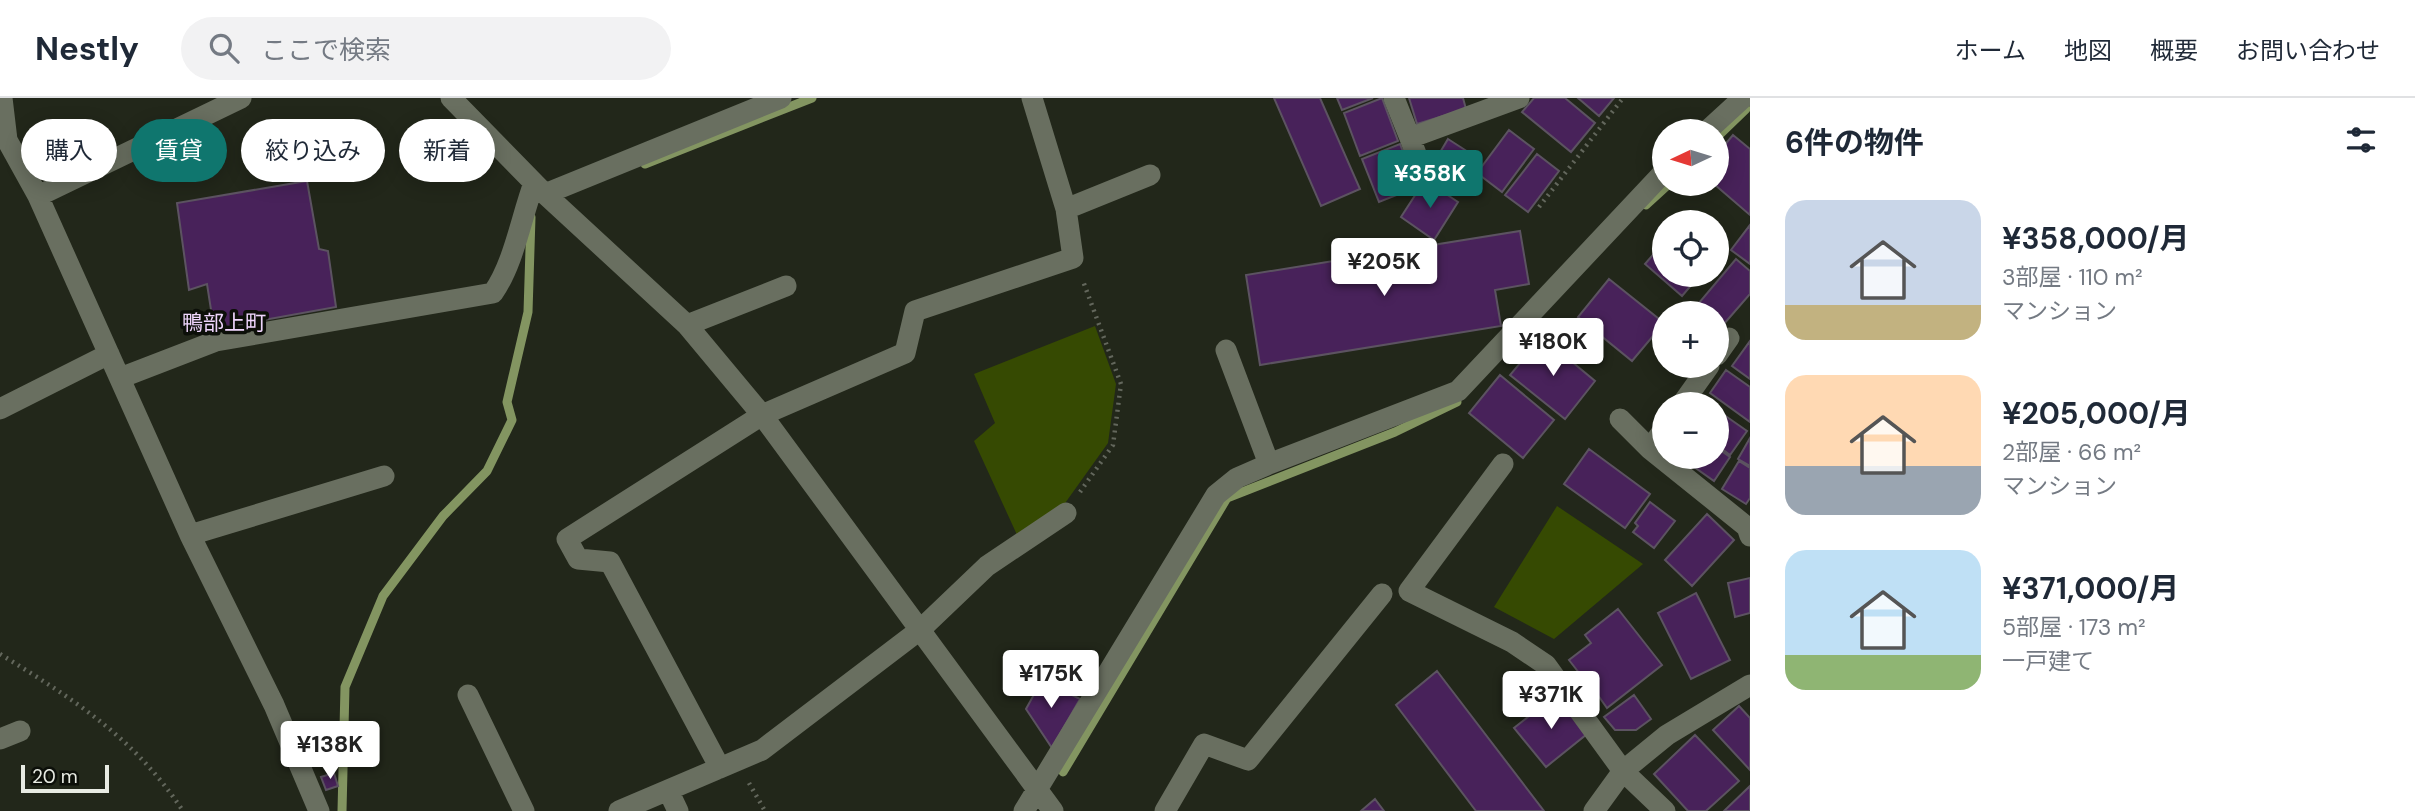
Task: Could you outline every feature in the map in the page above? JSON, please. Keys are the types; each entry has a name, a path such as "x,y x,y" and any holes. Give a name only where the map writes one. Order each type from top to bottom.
{"street":[{"path":"2,98 4,142 38,195 190,535 274,705 319,811"},
{"path":"38,195 241,98"},
{"path":"451,98 539,188 687,325 762,415 1053,811"},
{"path":"120,378 216,341 493,293 508,271 514,242 539,188 781,98"},
{"path":"728,765 610,562 578,559 568,539 762,415 905,353 915,312 1073,258 1066,209 1032,98"},
{"path":"1394,98 1420,167"},
{"path":"1410,138 1520,98"},
{"path":"1720,119 1743,98"},
{"path":"1066,209 1150,175"},
{"path":"1024,811 1216,495 1237,478 1269,464 1458,391 1652,185"},
{"path":"687,325 786,286"},
{"path":"1226,350 1269,464"},
{"path":"0,409 109,354"},
{"path":"1620,419 1650,449 1749,529"},
{"path":"1503,464 1409,591 1512,642 1546,665 1623,771 1665,811"},
{"path":"190,535 384,476"},
{"path":"619,811 762,750 921,629 987,566 1066,513"},
{"path":"1165,811 1204,744 1248,760 1382,594"},
{"path":"1594,811 1623,771 1667,735 1750,685"},
{"path":"468,695 524,811"},
{"path":"0,739 20,731"},
{"path":"667,790 678,811"}],"path":[{"path":"1539,207 1623,98"},
{"path":"1066,513 1113,445 1121,384 1096,311 1073,258"},
{"path":"0,654 82,704 159,775 183,811"},
{"path":"728,765 765,811"}],"green space":[{"path":"1095,326 1116,384 1108,443 1063,506 1018,537 974,441 995,423 974,374"},
{"path":"1557,506 1643,564 1554,639 1494,607"}],"building":[{"path":"1274,98 1320,98 1360,189 1321,206"},
{"path":"1337,98 1373,98 1342,110"},
{"path":"1382,98 1398,141 1360,156 1344,113"},
{"path":"1409,98 1463,98 1466,109 1417,124"},
{"path":"1534,98 1565,98 1595,123 1571,152 1522,112"},
{"path":"1578,98 1614,98 1599,116"},
{"path":"1509,130 1534,149 1502,192 1477,173"},
{"path":"1733,135 1750,149 1750,215 1728,196 1729,140"},
{"path":"1448,139 1479,159 1459,191 1429,171"},
{"path":"1400,144 1417,187 1379,202 1362,159"},
{"path":"1537,154 1559,171 1528,212 1505,195"},
{"path":"1425,180 1458,202 1434,240 1401,217"},
{"path":"307,182 319,249 328,251 336,307 214,329 207,284 189,290 177,203"},
{"path":"1750,225 1750,264 1731,250"},
{"path":"1520,231 1529,284 1495,290 1501,326 1260,365 1246,275"},
{"path":"1652,256 1652,270 1645,264"},
{"path":"1736,259 1750,271 1750,294 1729,318 1729,301 1701,301 1712,287 1729,287 1729,267"},
{"path":"1609,279 1652,313 1652,337 1632,361 1578,317"},
{"path":"1672,287 1690,287 1682,296"},
{"path":"1542,337 1595,381 1565,419 1510,375"},
{"path":"1750,341 1750,379 1732,366"},
{"path":"1729,372 1750,387 1750,422 1729,407 1729,392 1711,392 1720,378 1729,378"},
{"path":"1500,375 1554,420 1523,458 1469,413"},
{"path":"1729,418 1747,431 1729,454"},
{"path":"1750,438 1750,466 1738,459"},
{"path":"1589,449 1650,494 1625,528 1564,484"},
{"path":"1739,461 1750,468 1750,498 1746,504 1722,489"},
{"path":"1697,469 1722,469 1714,481"},
{"path":"1650,502 1675,521 1654,548 1633,532 1638,526 1635,523"},
{"path":"1707,514 1734,540 1692,586 1665,560"},
{"path":"1750,578 1750,613 1735,617 1728,583"},
{"path":"1696,593 1730,660 1691,679 1658,613"},
{"path":"1618,609 1662,665 1607,708 1597,694 1591,699 1584,691 1590,687 1569,660 1591,643 1585,635"},
{"path":"1437,671 1544,811 1476,811 1396,705"},
{"path":"1042,680 1080,699 1052,748 1026,709"},
{"path":"1556,695 1587,734 1546,767 1514,728"},
{"path":"1634,695 1651,719 1636,730 1615,730 1604,717"},
{"path":"1739,706 1750,718 1750,770 1713,730"},
{"path":"1695,735 1739,781 1706,811 1688,811 1654,774"},
{"path":"334,773 338,786 326,790 321,777"},
{"path":"1750,786 1750,811 1724,811"},
{"path":"1375,799 1384,811 1361,811"}],"waterway":[{"path":"645,164 812,98"},
{"path":"1729,125 1746,109"},
{"path":"1646,205 1656,196"},
{"path":"342,811 345,687 383,596 443,516 487,471 512,420 507,402 528,312 531,217"},
{"path":"1063,772 1227,498 1395,432 1457,402"}],"district":[{"name":"鴨部上町","path":"224,323"}]}
